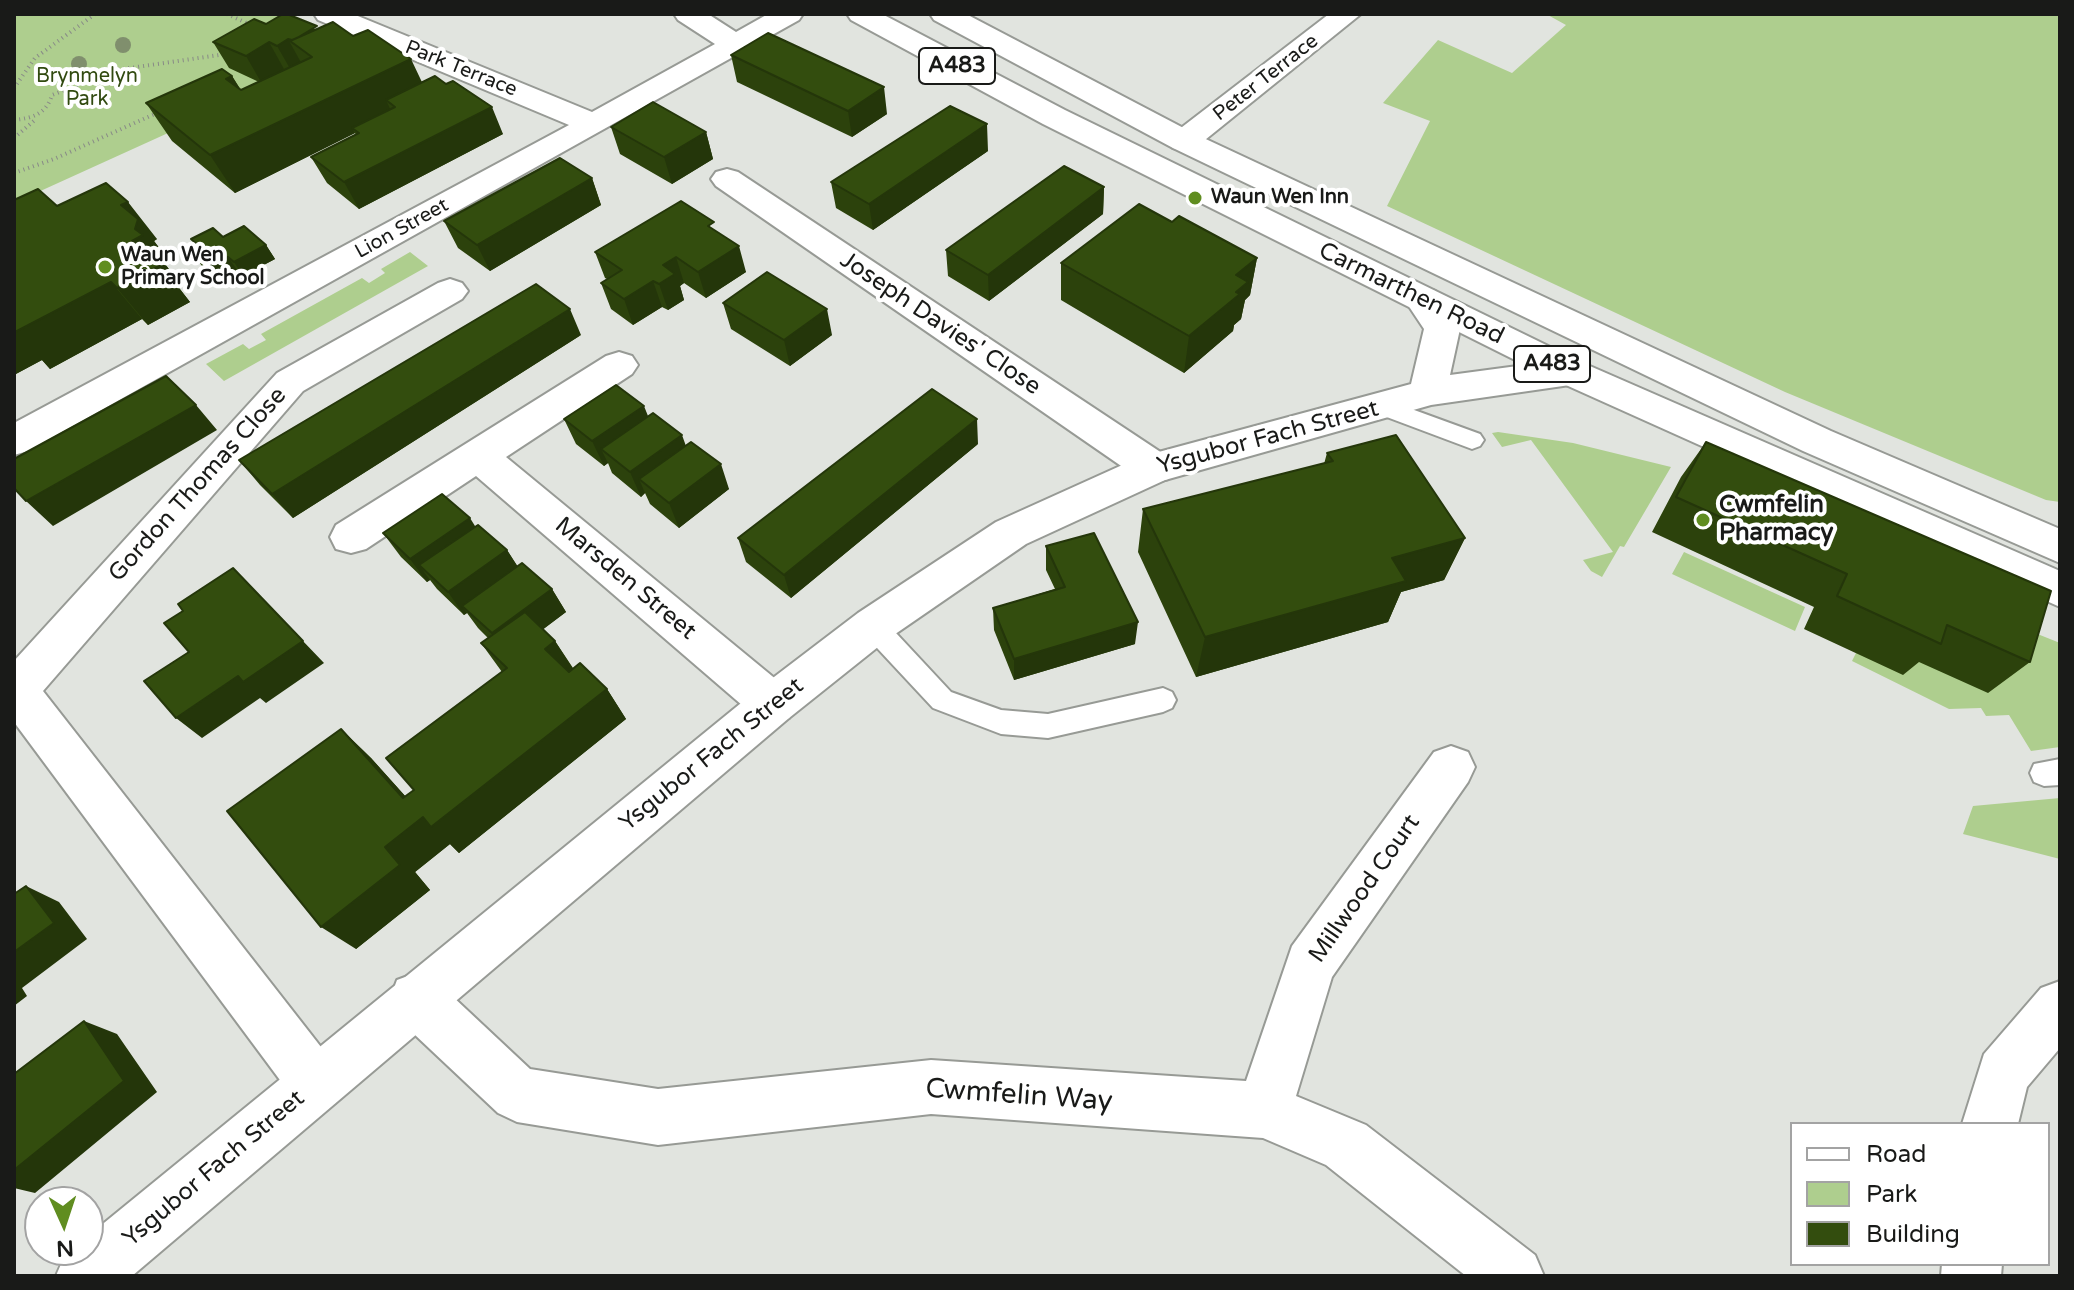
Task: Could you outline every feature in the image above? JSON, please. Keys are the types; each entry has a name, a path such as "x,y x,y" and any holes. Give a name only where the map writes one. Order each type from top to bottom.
{"street":[{"name":"Park Terrace","path":"328,14 594,124"},
{"path":"688,14 735,44"},
{"name":"Lion Street","path":"14,441 789,14"},
{"name":"Carmarthen Road","path":"861,14 1054,117 1570,372 2060,590"},
{"name":"Carmarthen Road","path":"944,14 1184,141 1817,441 2060,547"},
{"name":"Peter Terrace","path":"1184,141 1340,16"},
{"name":"Joseph Davies' Close","path":"727,179 1154,468"},
{"name":"Gordon Thomas Close","path":"316,1084 15,688 290,382 450,291"},
{"path":"1422,299 1442,329 1428,392"},
{"path":"351,537 619,365"},
{"name":"Ysgubor Fach Street","path":"86,1276 773,704 873,626 1011,533 1154,468 1384,407 1428,392 1570,372"},
{"name":"Marsden Street","path":"478,455 773,704"},
{"path":"2005,525 2060,539"},
{"name":"Millwood Court","path":"1264,1110 1310,964 1451,767"},
{"name":"Cwmfelin Way","path":"416,999 517,1094 658,1117 931,1087 1151,1105 1264,1110 1346,1145 1514,1276"},
{"path":"1991,1122 2003,1073 2060,1007"}],"lane":[{"path":"1384,407 1472,440"},
{"path":"873,626 942,700 1001,722 1048,726 1163,700"}],"path":[{"path":"14,88 35,58 95,14"},
{"path":"227,14 260,29"},
{"path":"14,138 49,106 52,95 90,79 116,70 240,52"},
{"path":"224,54 225,68"},
{"path":"14,173 54,159 169,108"},
{"path":"14,120 37,118"}],"green space":[{"name":"Brynmelyn Park","path":"14,14 275,14 353,49 14,203"},
{"path":"1546,14 2060,14 2060,502 2046,500 1785,392 1387,206 1430,121 1383,103 1438,40 1512,73 1566,25"},
{"path":"410,252 428,266 224,381 206,364 243,344 249,349 266,340 261,334 362,278 369,283 385,273 381,269"},
{"path":"1492,433 1573,443 1671,467 1624,547 1620,546 1602,577 1591,571 1583,560 1613,552 1531,440 1502,447"},
{"path":"1684,552 1805,607 1795,631 1672,574"},
{"path":"2010,623 2060,643 2060,747 2031,751 2009,715 1986,716 1981,708 1949,709 1852,661 1856,653 1910,657"},
{"path":"2060,798 2060,859 1963,834 1973,806"}],"building":[{"path":"283,14 317,26 277,46 269,42 246,56 213,42 254,19 266,24"},
{"path":"333,22 353,36 368,30 411,59 210,155 146,103 222,69 232,76 226,79 241,90 312,57 290,41"},
{"path":"768,33 884,87 848,111 731,55"},
{"path":"435,76 446,84 453,81 492,107 344,182 311,157 359,133 352,128 395,107 386,100"},
{"path":"653,102 706,132 664,157 611,127"},
{"path":"950,106 987,124 869,204 831,182"},
{"path":"560,158 592,178 477,245 444,221"},
{"path":"1064,166 1104,187 988,275 946,250"},
{"path":"106,183 128,202 121,205 138,219 135,229 143,235 132,241 161,265 117,288 111,282 15,332 14,200 38,189 57,206"},
{"path":"681,201 714,222 708,226 739,246 698,272 676,257 663,265 675,274 659,284 653,281 624,299 601,283 622,270 595,252"},
{"path":"1139,204 1172,222 1179,216 1257,258 1236,275 1248,282 1236,292 1240,294 1189,336 1061,263"},
{"path":"244,226 266,245 234,262 228,257 208,267 192,253 201,248 191,239 213,228 223,237"},
{"path":"767,272 827,309 784,340 723,303"},
{"path":"536,284 570,309 272,494 239,460"},
{"path":"166,376 196,405 26,501 14,488 14,459"},
{"path":"616,385 644,406 592,441 564,419"},
{"path":"932,389 977,419 784,575 738,538"},
{"path":"653,413 682,435 630,472 601,449"},
{"path":"1396,435 1465,538 1392,558 1406,581 1205,637 1143,509 1333,461 1327,453"},
{"path":"691,442 721,464 669,503 639,479"},
{"path":"1706,442 2051,591 2030,662 1947,625 1941,644 1837,596 1847,574 1676,497"},
{"path":"442,494 470,518 410,559 383,533"},
{"path":"478,525 507,550 448,592 419,565"},
{"path":"1094,533 1138,622 1014,659 993,608 1065,587 1046,546"},
{"path":"522,563 552,589 492,633 462,606"},
{"path":"233,568 303,641 243,682 238,676 176,718 144,681 189,652 164,623 183,611 178,604"},
{"path":"525,612 555,641 545,649 569,672 580,663 607,689 431,827 423,817 385,847 400,865 321,927 227,811 341,729 403,798 414,790 386,758 507,668 481,643"},
{"path":"26,886 54,923 14,952 14,894"},
{"path":"84,1021 124,1081 14,1170 14,1074"}],"place":[{"name":"Waun Wen Inn","path":"1195,198"},
{"name":"Waun Wen Primary School","path":"105,267"},
{"name":"Cwmfelin Pharmacy","path":"1703,520"}]}
